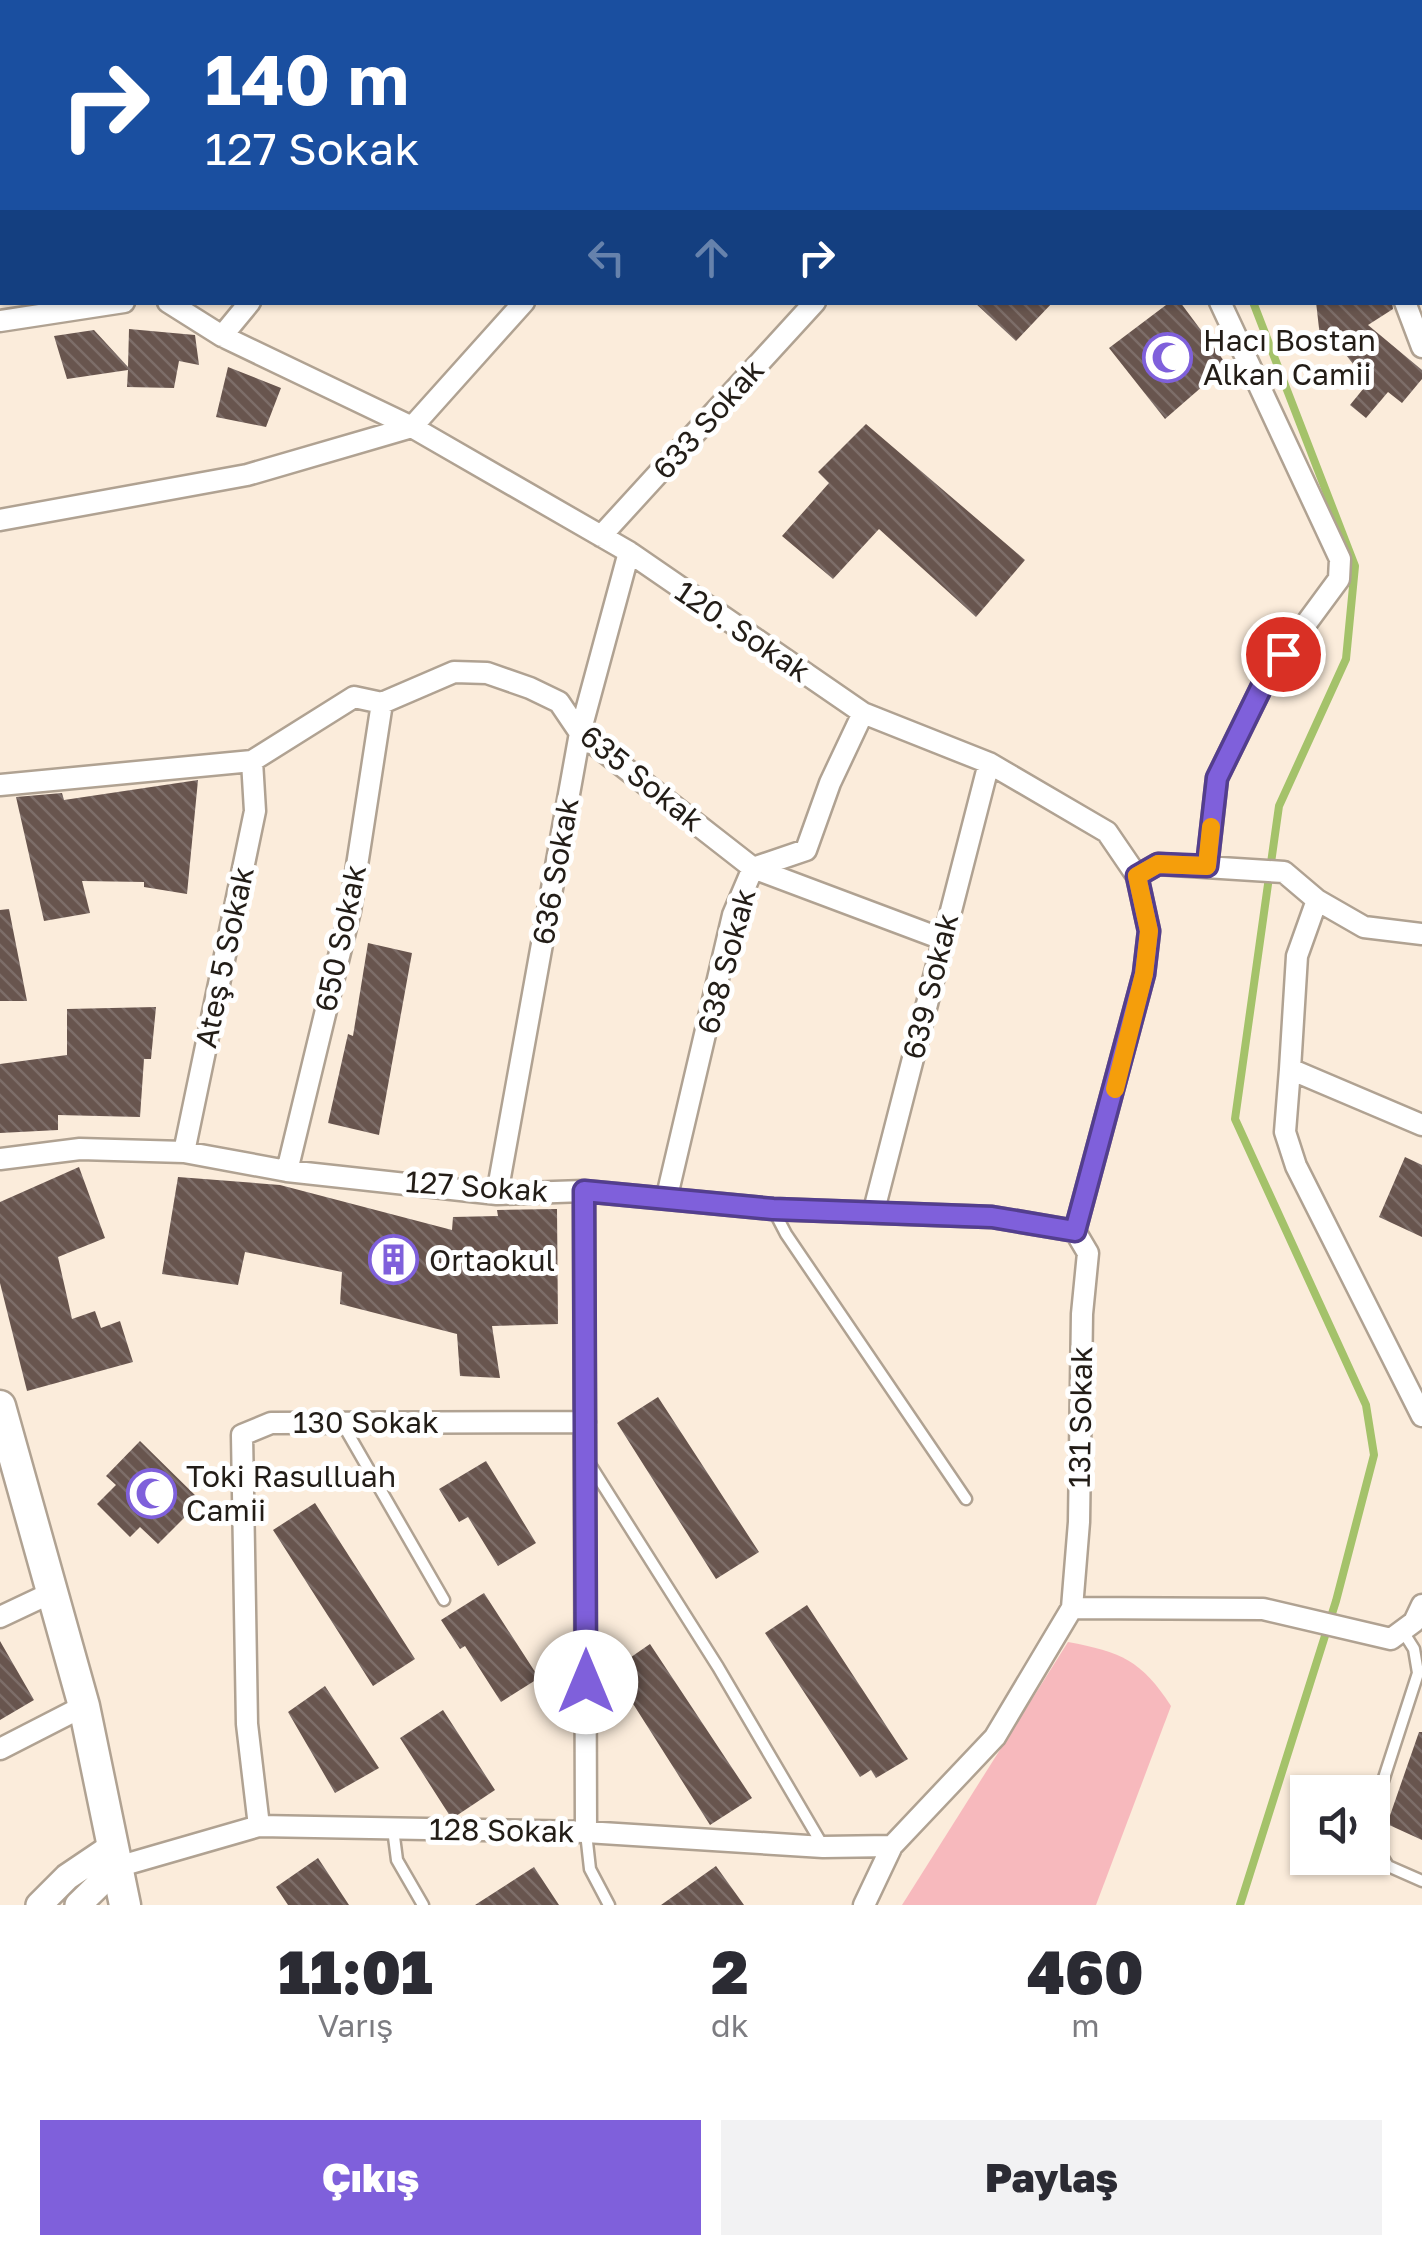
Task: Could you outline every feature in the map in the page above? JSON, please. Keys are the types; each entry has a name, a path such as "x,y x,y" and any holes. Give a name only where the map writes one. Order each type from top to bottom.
{"main road":[{"path":"0,1408 84,1706 124,1905"}],"street":[{"path":"0,321 104,305"},
{"name":"120. Sokak","path":"173,305 222,336 412,427 630,552 863,713 989,763 1107,832 1137,876"},
{"path":"222,336 248,305"},
{"path":"0,520 247,475 412,427 521,305"},
{"name":"633 Sokak","path":"601,536 812,305"},
{"path":"1207,866 1217,778 1266,678 1339,579 1340,559 1221,305"},
{"path":"1406,305 1422,347"},
{"name":"636 Sokak","path":"498,1194 580,732 630,552"},
{"name":"635 Sokak","path":"0,785 252,760 354,697 382,702 454,672 488,673 559,702 580,732 753,868 942,939"},
{"name":"650 Sokak","path":"287,1170 350,910 382,702"},
{"name":"638 Sokak","path":"668,1196 733,916 753,868 806,850 830,783 863,713"},
{"name":"Ateş 5 Sokak","path":"184,1152 255,811 252,760"},
{"name":"639 Sokak","path":"874,1210 989,763"},
{"path":"1137,876 1158,864 1284,872 1317,900 1364,926 1422,934"},
{"name":"131 Sokak","path":"864,1905 892,1846 996,1737 1072,1608 1079,1522 1082,1314 1088,1252 1075,1231 1144,974 1149,931 1137,876"},
{"path":"1317,900 1298,956 1285,1132 1296,1166 1422,1416"},
{"path":"1290,1069 1422,1125"},
{"name":"127 Sokak","path":"0,1159 80,1148 184,1152 287,1170 498,1194 584,1191 668,1196 773,1209 992,1217 1075,1231"},
{"path":"584,1191 586,1832"},
{"name":"130 Sokak","path":"259,1826 247,1724 242,1435 271,1423 585,1422"},
{"path":"0,1617 53,1592"},
{"path":"1072,1608 1263,1610 1352,1634 1392,1639 1414,1622 1422,1606"},
{"path":"0,1749 84,1706"},
{"name":"128 Sokak","path":"115,1856 259,1826 586,1832 823,1847 892,1846"},
{"path":"39,1905 67,1878 115,1856"},
{"path":"78,1905 115,1856"}],"lane":[{"path":"773,1209 786,1234 966,1499"},
{"path":"342,1422 364,1468 444,1600"},
{"path":"586,1458 718,1667 823,1847"},
{"path":"1385,1775 1418,1673 1414,1649 1402,1630"},
{"path":"393,1828 397,1860 423,1905"},
{"path":"586,1832 590,1869 609,1905"},
{"path":"1390,1867 1422,1881"}],"shaded area":[{"path":"1068,1642 1128,1660 1150,1678 1171,1706 1096,1905 902,1905"}],"building":[{"path":"977,305 1050,305 1016,341"},
{"name":"Hacı Bostan Alkan Camii","path":"1166,305 1182,305 1227,365 1165,419 1109,348"},
{"path":"1316,305 1392,305 1393,309 1368,325 1422,370 1422,379 1402,403 1388,392 1366,418 1350,405 1368,383 1328,332 1320,337"},
{"path":"129,329 195,335 199,365 179,361 174,388 127,387 128,370 67,379 54,336 94,330 128,367"},
{"path":"228,367 281,388 266,427 216,417"},
{"path":"866,424 1025,560 976,617 879,529 833,579 782,536 829,483 818,472"},
{"path":"198,780 187,894 144,887 144,882 82,881 90,913 44,921 16,797 62,793 64,800"},
{"path":"9,909 27,1001 0,1001 0,910"},
{"path":"368,943 412,953 379,1135 328,1123 348,1034 353,1036"},
{"path":"156,1007 151,1059 144,1059 140,1117 58,1115 58,1130 0,1133 0,1064 67,1055 67,1009"},
{"path":"1405,1157 1422,1165 1422,1237 1379,1217"},
{"path":"79,1167 105,1238 58,1257 72,1319 95,1311 101,1328 120,1321 133,1362 27,1391 0,1283 0,1202"},
{"name":"Ortaokul","path":"178,1177 280,1185 452,1230 453,1217 498,1216 497,1210 557,1209 558,1324 492,1326 500,1378 460,1376 457,1334 340,1304 342,1272 245,1252 238,1285 162,1274"},
{"path":"658,1397 759,1552 716,1579 617,1423"},
{"name":"Toki Rasulluah Camii","path":"140,1441 201,1501 158,1544 140,1527 130,1537 97,1504 116,1485 106,1476"},
{"path":"486,1461 536,1543 498,1566 468,1517 459,1522 439,1489"},
{"path":"315,1503 415,1659 373,1686 273,1530"},
{"path":"484,1593 539,1678 501,1702 465,1646 460,1649 441,1620"},
{"path":"807,1605 908,1759 876,1778 871,1770 860,1777 765,1633"},
{"path":"0,1641 34,1700 0,1720"},
{"path":"650,1644 752,1798 710,1825 630,1699 626,1701 608,1673"},
{"path":"325,1686 379,1768 335,1793 288,1712"},
{"path":"443,1710 495,1790 456,1816 450,1816 400,1738"},
{"path":"1422,1732 1422,1840 1390,1825 1390,1815"},
{"path":"318,1858 349,1905 288,1905 276,1887"},
{"path":"716,1866 744,1905 661,1905"},
{"path":"534,1867 559,1905 475,1905"}],"waterway":[{"path":"1240,1905 1336,1601 1374,1455 1366,1405 1235,1119 1279,806 1346,659 1355,566 1254,305"}],"slow traffic":[{"path":"1115,1089 1144,974 1149,931 1137,876 1158,864 1207,866 1211,827"}],"place":[{"name":"Hacı Bostan Alkan Camii","path":"1168,357"},
{"name":"Ortaokul","path":"394,1260"},
{"name":"Toki Rasulluah Camii","path":"151,1493"}],"route":[{"path":"586,1682 584,1191 773,1209 992,1217 1075,1231 1144,974 1149,931 1137,876 1158,864 1207,866 1217,778 1266,678 1283,654"}]}
